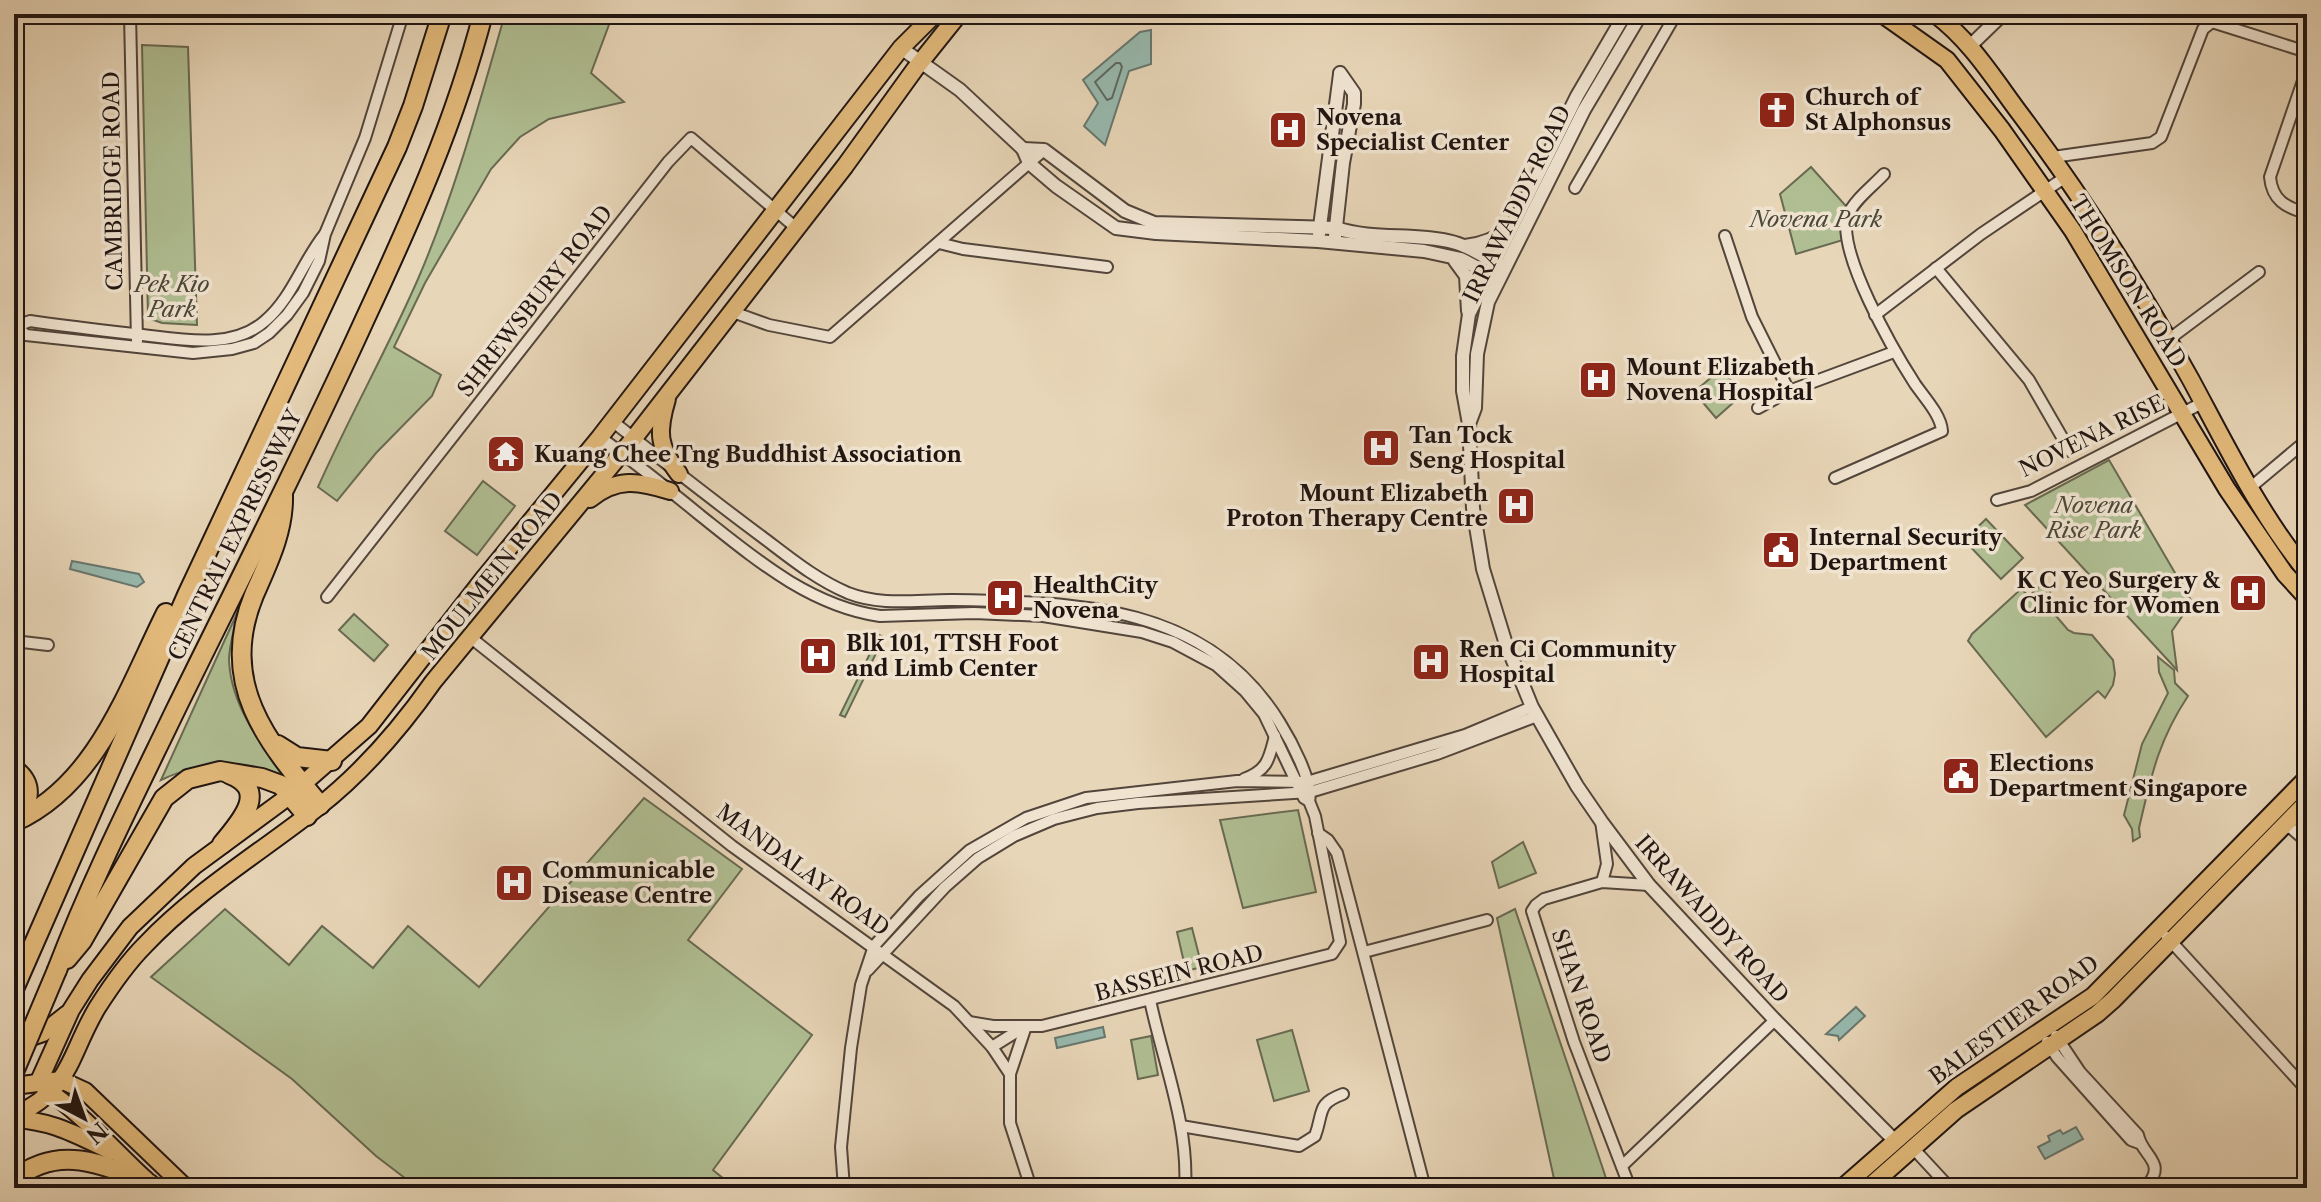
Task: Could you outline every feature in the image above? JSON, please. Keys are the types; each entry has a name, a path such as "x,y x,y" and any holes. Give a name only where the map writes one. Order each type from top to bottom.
{"highway":[{"name":"CENTRAL EXPRESSWAY","path":"14,989 226,510 397,147 442,14"},
{"name":"CENTRAL EXPRESSWAY","path":"14,1072 75,922 337,381 435,166 483,14"},
{"path":"283,492 283,518 250,606 240,659 244,685 254,715 296,790 313,811"},
{"path":"14,820 33,814 63,791 86,765 128,691 212,523 226,510"},
{"path":"269,739 297,757 332,761"},
{"path":"14,769 28,785 29,798 14,820"},
{"path":"57,970 82,941 164,798 188,779 220,771 273,781 296,790"},
{"path":"220,771 241,782 250,793 244,817 222,844"},
{"path":"14,1180 30,1166 69,1158 117,1169 147,1181"}],"main road":[{"name":"MOULMEIN ROAD","path":"50,1085 71,1010 130,927 172,885 332,761 369,726 485,577 600,437 901,48 935,14"},
{"name":"MOULMEIN ROAD","path":"50,1085 97,1009 146,944 194,901 313,811 386,744 634,438 959,14"},
{"name":"THOMSON ROAD","path":"1882,14 1947,60 2046,192 2076,236 2181,415 2253,529 2285,574 2307,598"},
{"name":"THOMSON ROAD","path":"1935,14 1971,45 2096,219 2251,487 2292,554 2307,572"},
{"path":"2170,392 2190,379"},
{"path":"670,389 661,425 661,440 664,455 679,474"},
{"path":"570,515 599,491 618,483 650,484 670,491"},
{"name":"BALESTIER ROAD","path":"1868,1188 1956,1110 2097,1014 2307,778"},
{"name":"BALESTIER ROAD","path":"1842,1188 1957,1087 2093,996 2166,936 2307,802"},
{"path":"14,1043 43,1033 71,1010"},
{"path":"14,1086 50,1085 85,1091 186,1188"},
{"path":"14,1117 50,1085"},
{"path":"50,1085 116,1154 147,1181"},
{"path":"14,1117 57,1126 116,1154"},
{"path":"147,1181 140,1162 150,1152"}],"street":[{"name":"CAMBRIDGE ROAD","path":"130,14 137,347"},
{"path":"325,234 309,254 295,285 277,309 264,323 248,332 224,339 192,341 30,321 16,327 26,335 193,353 232,349 254,343 269,333 303,293 319,261 325,234 365,138 403,14"},
{"name":"IRRAWADDY ROAD","path":"1469,424 1475,408 1481,328 1496,271 1513,226 1577,96 1625,14"},
{"name":"IRRAWADDY ROAD","path":"1641,14 1469,314 1463,373 1472,499 1483,569 1505,641 1534,711 1601,821 1649,885 1775,1020 1894,1140"},
{"path":"1575,188 1676,14"},
{"path":"1971,45 2003,14"},
{"path":"2053,157 2152,143 2161,137 2203,29 2212,22 2307,52"},
{"path":"901,48 918,65 962,94 1023,149 1029,163 1116,228 1234,239 1318,241 1448,254 1496,271"},
{"path":"2307,69 2270,177 2271,189 2288,209 2307,213"},
{"path":"1318,241 1340,73 1354,93 1335,243"},
{"name":"SHREWSBURY ROAD","path":"327,597 668,162 691,138 795,227"},
{"path":"1023,149 1044,150 1125,211 1154,223 1320,227 1336,228 1357,235 1447,241 1464,246 1496,271"},
{"path":"730,311 769,325 830,337 1044,150"},
{"path":"1835,478 1942,431 1937,416 1894,352 1875,315 1851,247 1847,221 1849,211 1884,174"},
{"path":"1875,315 1981,234 2067,176"},
{"path":"1464,246 1482,244 1513,226"},
{"path":"1725,236 1752,317 1789,391"},
{"path":"939,243 963,249 1107,267"},
{"path":"1448,254 1465,272 1469,314"},
{"path":"1936,268 2029,380 2070,451"},
{"name":"THOMSON ROAD","path":"2168,340 2259,272"},
{"path":"1758,408 1789,391 1894,352"},
{"name":"NOVENA RISE","path":"1997,500 2031,491 2202,403"},
{"path":"612,421 806,570 850,594 883,602 1045,602 1142,619 1200,643 1223,658 1253,686 1289,737 1318,833 1328,840 1337,853 1425,1188"},
{"path":"600,437 775,572 843,609 894,617 974,613 1043,616 1142,632 1194,652 1226,673 1264,714 1305,790"},
{"path":"2251,487 2307,440"},
{"name":"MANDALAY ROAD","path":"470,637 732,846 954,1006 992,1047 1010,1074"},
{"path":"14,641 48,645"},
{"path":"878,949 978,858 1014,836 1054,819 1097,808 1138,803 1305,790 1534,711"},
{"path":"844,1188 841,1147 851,1048 864,975 878,949 919,896 956,862 996,833 1026,818 1086,798 1237,781 1257,774 1266,764 1275,736"},
{"path":"1237,781 1305,790"},
{"path":"1601,821 1607,864 1602,882"},
{"path":"2282,827 2291,828 2307,842"},
{"name":"BASSEIN ROAD","path":"969,1022 993,1026 1042,1026 1332,954 1340,942 1318,833"},
{"name":"SHAN ROAD","path":"1630,1188 1574,1042 1532,917 1536,905 1544,899 1602,882 1649,885"},
{"path":"1364,952 1487,920"},
{"path":"2166,936 2307,1090"},
{"path":"1150,1000 1181,1126 1187,1171 1185,1188"},
{"path":"1622,1166 1775,1020"},
{"path":"1026,1026 1010,1074 1010,1123 1031,1188"},
{"name":"BASSEIN ROAD","path":"992,1047 1026,1026"},
{"path":"2044,1028 2138,1135 2139,1143 2152,1158 2155,1168 2152,1180 2145,1188"},
{"path":"1181,1126 1299,1146 1315,1136 1322,1106 1329,1099 1343,1094"},
{"path":"1912,1147 1950,1188"}],"green space":[{"path":"505,14 613,14 591,73 624,102 549,119 520,137 491,169 425,283 394,347 441,375 432,396 376,453 337,501 318,487 431,247 466,148"},
{"name":"Pek Kio Park","path":"142,45 188,47 197,325 162,323 148,318"},
{"name":"Novena Park","path":"1811,167 1846,206 1843,240 1796,254 1780,194"},
{"path":"1721,369 1743,394 1716,418 1694,392"},
{"name":"Novena Rise Park","path":"2109,460 2192,602 2172,631 2177,670 2025,505"},
{"path":"483,481 515,506 477,555 445,531"},
{"path":"1986,519 2023,558 2001,579 1964,540"},
{"path":"2042,584 2050,591 2051,610 2068,630 2092,635 2113,660 2115,674 2105,698 2098,691 2046,737 1968,641 2021,589 2029,596"},
{"path":"238,611 229,660 235,693 248,722 286,776 253,767 223,764 193,768 161,780"},
{"path":"354,614 388,645 374,661 339,630"},
{"path":"879,635 884,637 845,717 840,715"},
{"path":"2158,657 2174,670 2175,683 2188,696 2162,744 2139,828 2140,837 2133,841 2132,829 2124,815 2142,744 2168,693 2159,672"},
{"path":"644,798 742,869 688,940 812,1035 713,1170 735,1188 418,1188 376,1156 292,1079 151,977 225,909 289,965 322,926 373,968 408,926 479,987"},
{"path":"1298,810 1316,892 1243,908 1220,820"},
{"path":"1523,842 1536,873 1499,888 1492,862"},
{"path":"1515,909 1609,1188 1556,1188 1497,918"},
{"path":"1192,928 1202,967 1186,971 1177,932"},
{"path":"1292,1030 1309,1091 1274,1101 1257,1040"},
{"path":"1151,1036 1158,1075 1138,1079 1131,1040"}],"water":[{"path":"1151,30 1151,64 1129,71 1105,145 1084,126 1098,103 1083,80 1140,32"},
{"path":"72,561 139,574 144,582 137,587 70,569"},
{"path":"1856,1007 1865,1016 1839,1040 1838,1036 1826,1034"},
{"path":"1103,1027 1105,1037 1057,1048 1055,1038"},
{"path":"2076,1127 2083,1139 2045,1159 2038,1147 2050,1141 2048,1136 2060,1130 2063,1134"}],"place":[{"name":"Church of St Alphonsus","path":"1777,110"},
{"name":"Novena Specialist Center","path":"1288,130"},
{"name":"Mount Elizabeth Novena Hospital","path":"1598,380"},
{"name":"Tan Tock Seng Hospital","path":"1381,448"},
{"name":"Kuang Chee Tng Buddhist Association","path":"506,454"},
{"name":"Mount Elizabeth Proton Therapy Centre","path":"1516,506"},
{"name":"Internal Security Department","path":"1781,550"},
{"name":"K C Yeo Surgery & Clinic for Women","path":"2248,593"},
{"name":"HealthCity Novena","path":"1005,598"},
{"name":"Blk 101, TTSH Foot and Limb Center","path":"818,656"},
{"name":"Ren Ci Community Hospital","path":"1431,662"},
{"name":"Elections Department Singapore","path":"1961,776"},
{"name":"Communicable Disease Centre","path":"514,883"}]}
